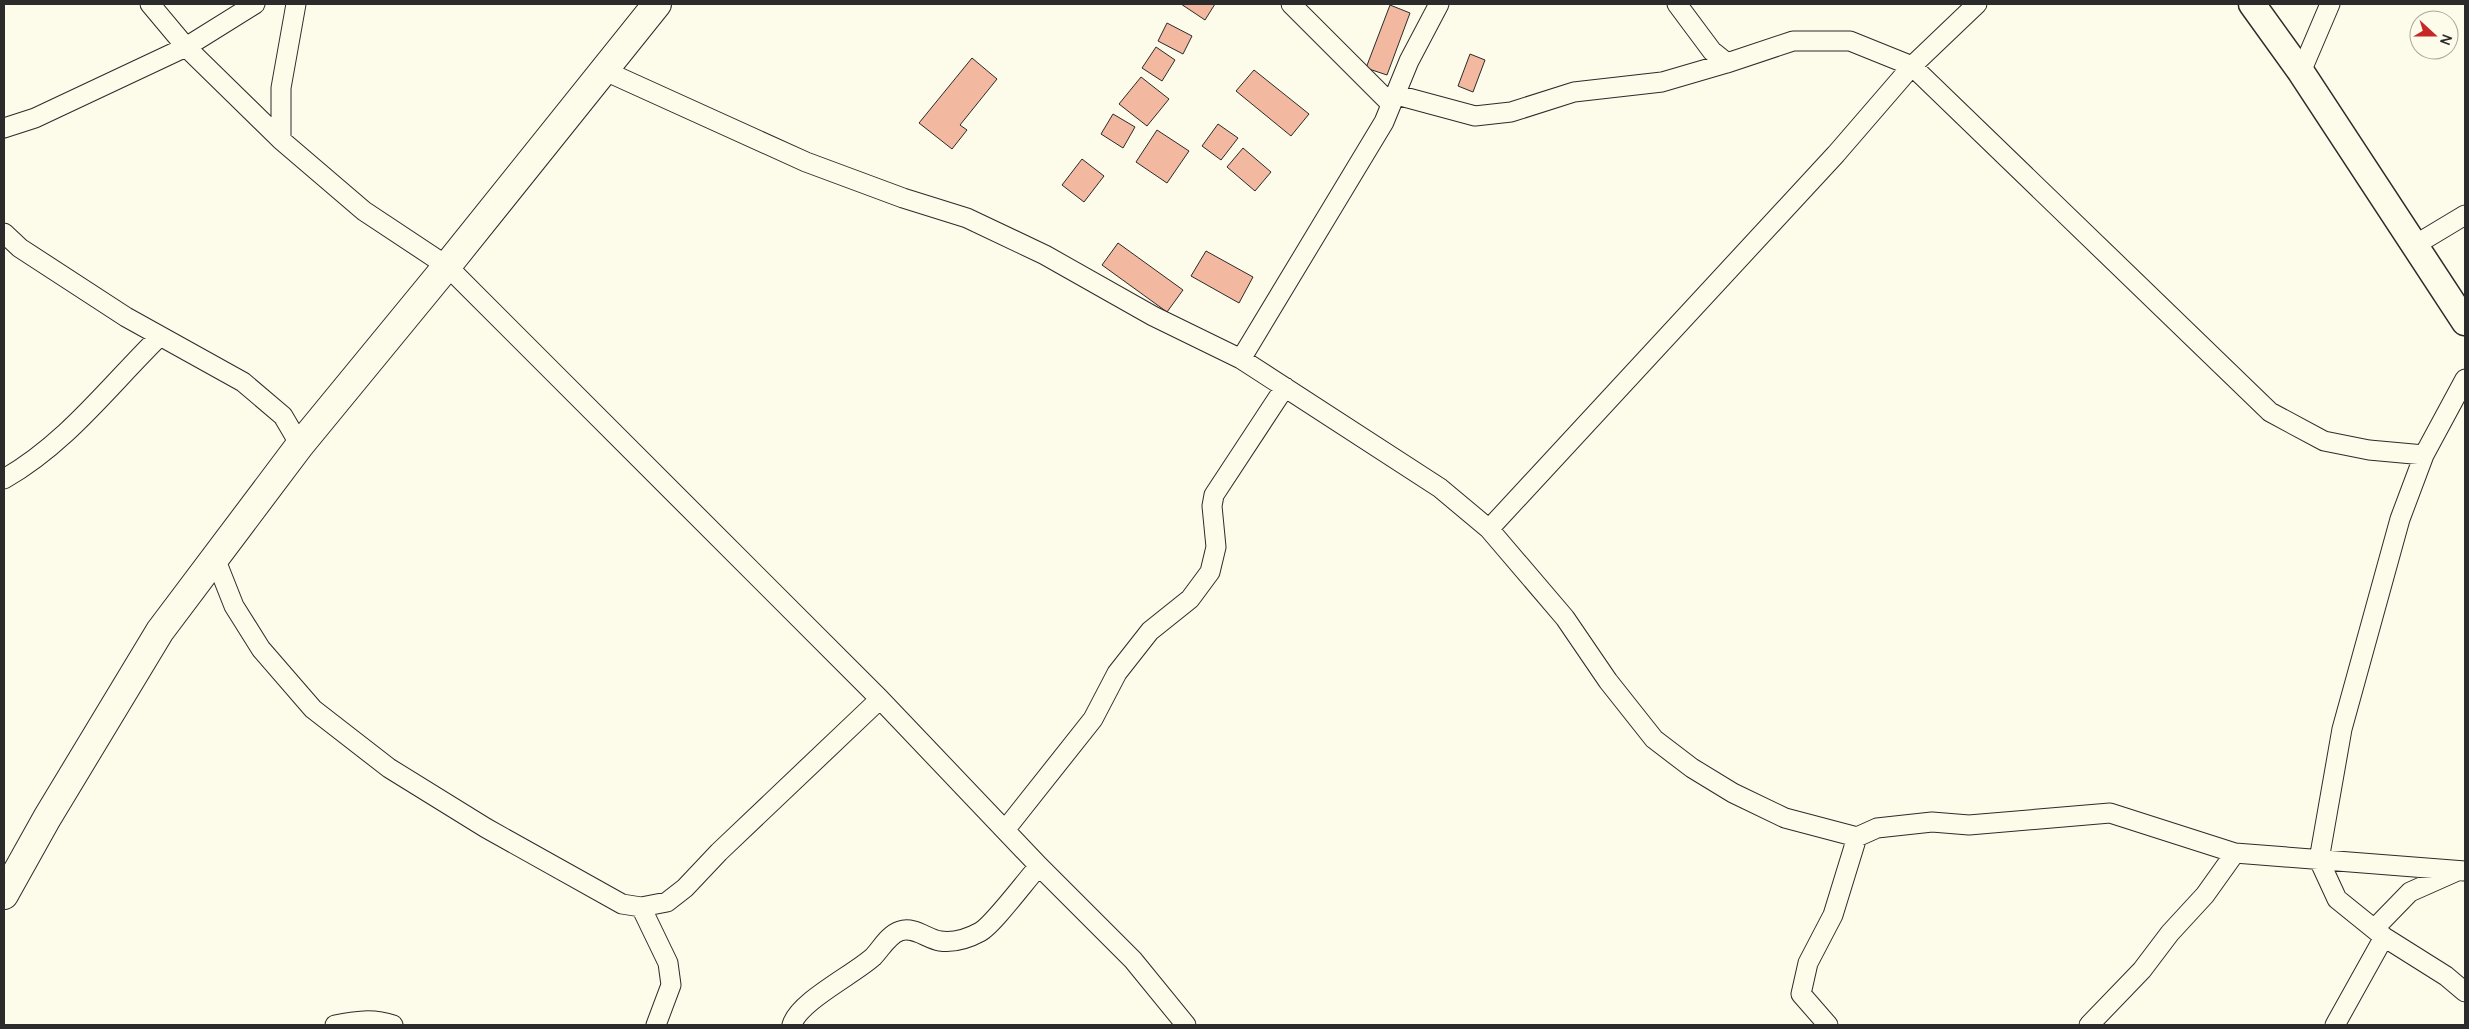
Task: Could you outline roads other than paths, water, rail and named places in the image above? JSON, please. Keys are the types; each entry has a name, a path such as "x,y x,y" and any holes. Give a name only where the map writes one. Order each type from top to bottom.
{"main road":[{"path":"4,895 47,818 160,631 300,444 447,266 657,4"},
{"path":"2252,4 2301,72 2465,322"}],"street":[{"path":"150,4 186,47 281,140 364,211 447,266 880,699 1039,866 1133,960 1186,1025"},
{"path":"4,128 35,118 186,47 254,4"},
{"path":"281,140 281,88 296,4"},
{"path":"1291,4 1394,100 1475,116 1511,112 1574,92 1662,82 1793,41 1850,41 1912,66 2270,412 2324,441 2369,450 2424,455"},
{"path":"1241,359 1384,122 1409,62 1439,4"},
{"path":"1677,4 1712,51 1726,63"},
{"path":"1489,530 1829,161 1912,66 1976,4"},
{"path":"2301,72 2330,4"},
{"path":"603,70 806,162 903,198 967,218 1045,255 1153,316 1241,359 1440,488 1489,530 1565,618 1608,681 1654,739 1692,768 1733,793 1785,818 1857,837 1877,828 1932,822 1969,825 2110,813 2235,853 2462,871"},
{"path":"2415,245 2465,215"},
{"path":"4,233 20,248 126,317 243,382 282,416 300,444"},
{"path":"4,479 31,464 60,441 160,336"},
{"path":"2465,379 2424,455 2400,519 2342,729 2318,860 2337,898 2379,933 2446,976 2465,992"},
{"path":"1005,830 1093,719 1117,673 1145,638 1190,599 1210,572 1216,547 1212,506 1214,495 1285,387"},
{"path":"215,558 234,606 256,641 313,710 389,768 486,828 622,904 641,907 667,902 685,888 719,852 880,699"},
{"path":"1828,1025 1801,994 1808,963 1833,915 1857,837"},
{"path":"2089,1025 2142,970 2170,933 2206,895 2235,853"},
{"path":"792,1025 794,1018 811,1002 848,978 901,930 913,931 940,941 962,940 983,931 1039,866"},
{"path":"2335,1025 2379,933 2410,892 2462,871"},
{"path":"641,907 668,962 670,985 656,1025"},
{"path":"335,1025 359,1020 382,1021 393,1025"}]}
